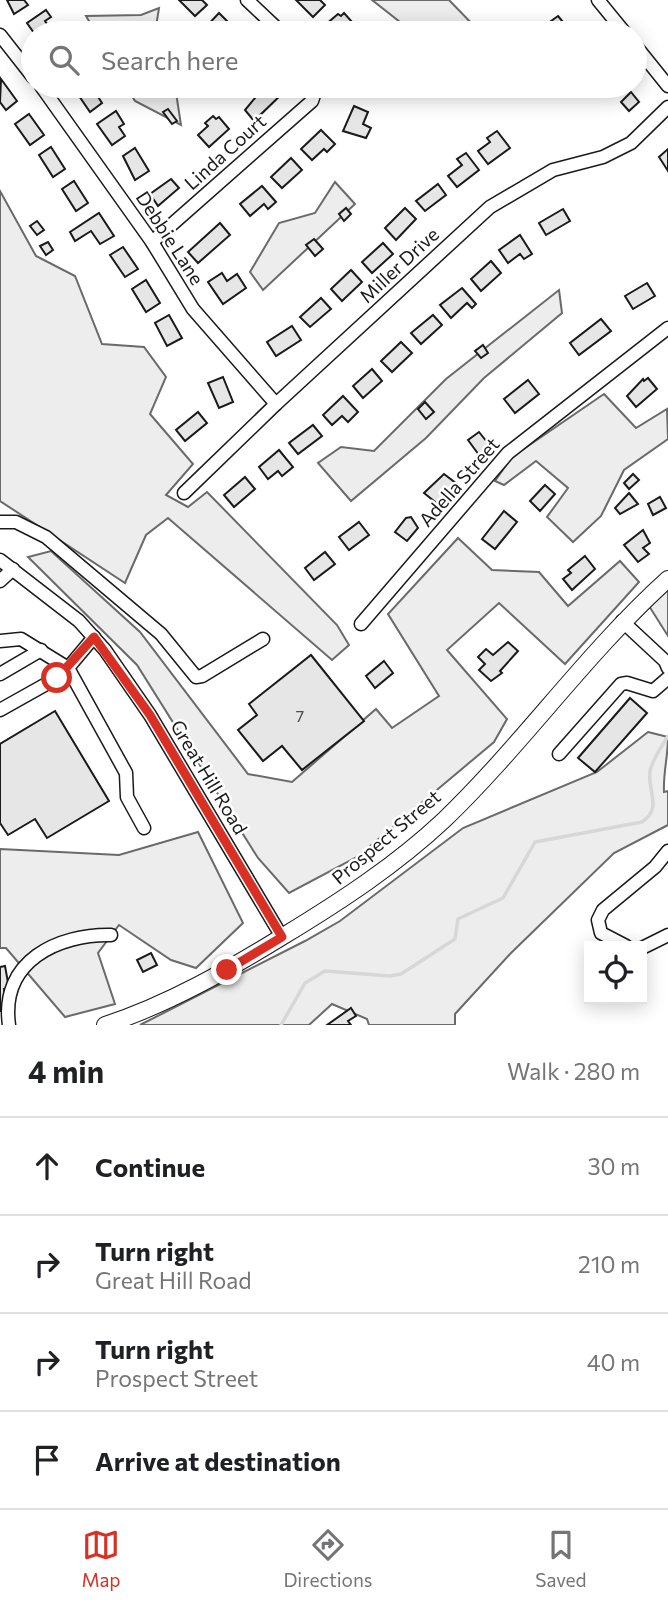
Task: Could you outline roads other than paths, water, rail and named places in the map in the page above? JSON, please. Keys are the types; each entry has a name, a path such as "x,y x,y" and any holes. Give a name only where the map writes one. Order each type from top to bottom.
{"main road":[{"name":"Prospect Street","path":"105,1025 139,1014 227,970 361,889 444,820 622,621 668,579"}],"street":[{"path":"247,0 269,21"},
{"path":"598,0 615,21"},
{"path":"0,35 21,61"},
{"path":"647,60 668,86"},
{"name":"Debbie Lane","path":"50,98 152,242 193,309 276,404"},
{"name":"Linda Court","path":"152,242 313,98"},
{"name":"Miller Drive","path":"184,493 276,404 490,207 552,170 603,157 631,144 668,107"},
{"name":"Adella Street","path":"361,624 508,453 668,328"},
{"path":"0,522 16,522 46,537 161,634 196,677 263,639"},
{"name":"Great Hill Road","path":"0,560 79,621 94,637 150,715 282,937"},
{"path":"0,581 13,569"},
{"path":"622,621 665,661 668,668"},
{"path":"0,710 57,678 94,637"},
{"path":"0,641 21,639 68,668 126,773 127,797 144,828"},
{"path":"0,674 41,650"},
{"path":"559,754 621,684 627,683 653,691 668,678"},
{"path":"616,941 601,933 598,919 603,910 655,867 668,851"},
{"path":"9,1025 9,999 15,982 40,952 69,937 111,935"},
{"path":"647,946 668,935"}],"waterway":[{"path":"281,1025 305,983 325,971 390,976 401,974 455,939 458,919 503,898 535,842 642,822 652,811 653,805 651,766 668,736"}]}
